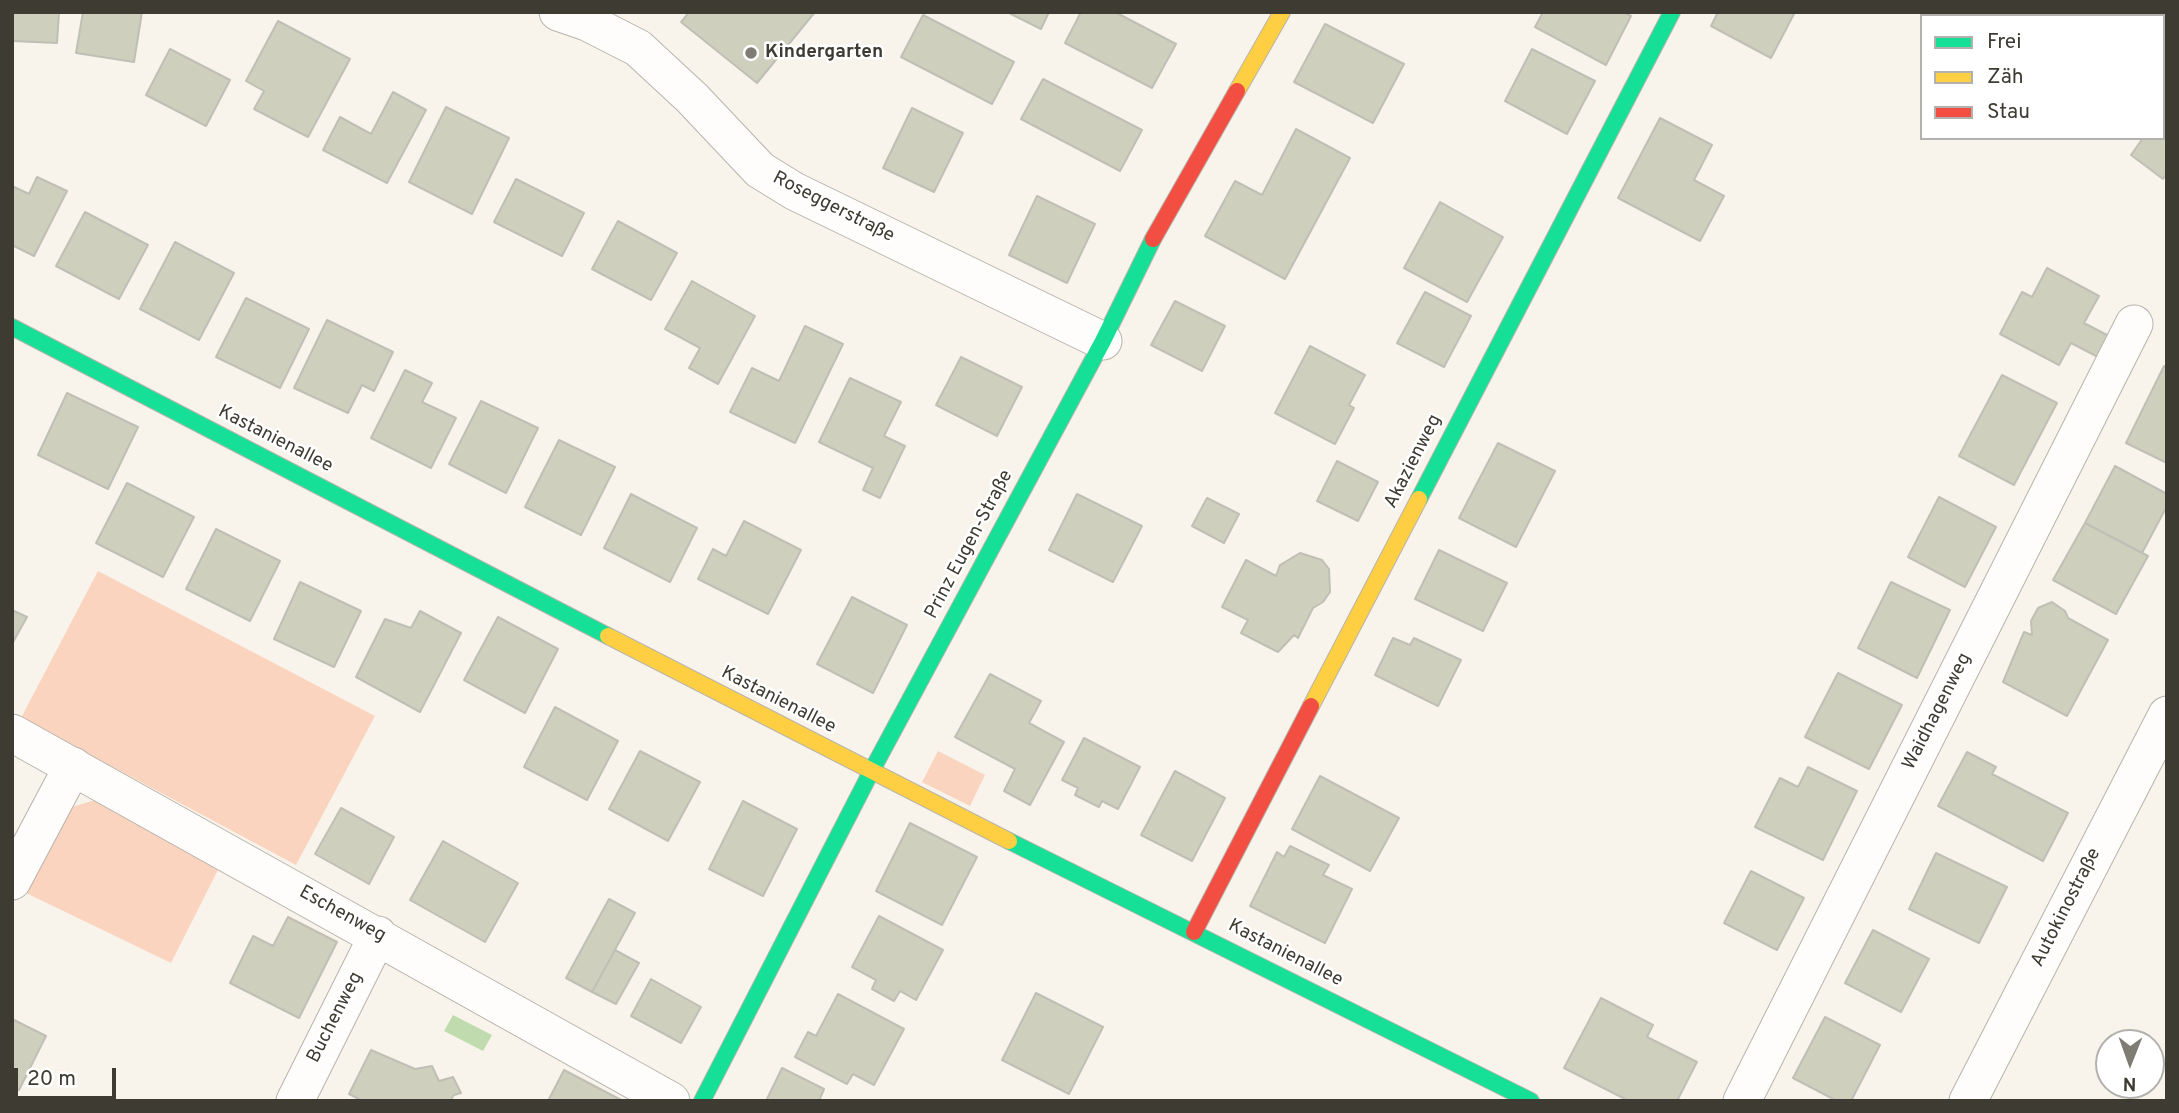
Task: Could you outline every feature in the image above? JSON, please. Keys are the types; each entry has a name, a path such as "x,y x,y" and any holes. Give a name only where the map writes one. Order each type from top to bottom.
{"street":[{"name":"Roseggerstraße","path":"558,12 587,22 638,48 692,98 760,170 794,191 1104,341"},
{"name":"Prinz Eugen-Straße","path":"702,1101 871,772 1104,341 1158,230 1282,12"},
{"name":"Akazienweg","path":"1194,932 1672,12"},
{"name":"Waidhagenweg","path":"1742,1101 2134,324"},
{"name":"Kastanienallee","path":"12,327 871,772 1531,1101"},
{"name":"Autokinostraße","path":"1968,1101 2167,715"},
{"name":"Eschenweg","path":"12,733 671,1101"},
{"path":"12,881 73,766"},
{"name":"Buchenweg","path":"295,1101 378,935"}],"shaded area":[{"path":"98,571 375,716 296,865 21,718"},
{"path":"938,751 985,775 970,806 922,782"},
{"path":"95,800 222,862 171,963 26,893 72,807"},
{"path":"453,1015 492,1035 483,1051 444,1031"}],"building":[{"path":"12,12 59,12 57,43 12,41"},
{"path":"83,12 142,12 134,62 76,53"},
{"name":"Kindergarten","path":"689,12 815,12 757,83 681,22"},
{"path":"1007,12 1049,12 1041,29"},
{"path":"1081,12 1115,12 1176,44 1152,88 1065,43"},
{"path":"1543,12 1623,12 1631,16 1606,65 1535,27"},
{"path":"1718,12 1795,12 1771,58 1711,26"},
{"path":"923,15 1014,62 992,104 901,57"},
{"path":"278,21 350,59 308,137 254,109 264,91 246,81"},
{"path":"1325,24 1404,64 1373,123 1294,82"},
{"path":"170,49 230,80 206,126 146,95"},
{"path":"1532,49 1595,81 1567,134 1505,101"},
{"path":"1043,79 1142,130 1120,171 1021,119"},
{"path":"393,92 426,110 387,183 323,150 340,117 371,134"},
{"path":"446,107 509,138 472,214 409,182"},
{"path":"912,108 963,133 934,192 883,168"},
{"path":"1660,118 1712,145 1694,180 1724,196 1700,241 1618,198"},
{"path":"2165,128 2167,129 2167,173 2163,179 2131,155 2142,140 2165,140"},
{"path":"1296,129 1350,158 1285,279 1205,236 1235,181 1262,195"},
{"path":"37,177 67,191 34,256 12,245 12,186 29,194"},
{"path":"516,179 584,213 562,256 494,222"},
{"path":"1037,196 1095,224 1067,283 1009,255"},
{"path":"1440,202 1503,237 1467,302 1404,268"},
{"path":"85,212 148,245 119,299 56,266"},
{"path":"618,221 677,253 651,300 592,269"},
{"path":"175,242 234,273 199,340 140,309"},
{"path":"2047,268 2099,296 2084,323 2109,336 2098,357 2071,343 2059,365 2000,334 2022,292 2032,297"},
{"path":"692,281 755,316 718,384 689,368 700,348 665,329"},
{"path":"1425,292 1471,316 1444,367 1397,343"},
{"path":"246,298 309,329 280,388 216,357"},
{"path":"1175,301 1225,326 1202,371 1151,345"},
{"path":"327,320 393,352 374,391 362,385 348,413 294,388"},
{"path":"805,326 843,344 795,443 730,412 752,368 779,381"},
{"path":"1310,346 1365,375 1349,405 1354,408 1335,444 1275,413"},
{"path":"961,357 1022,387 997,436 936,405"},
{"path":"2164,366 2167,368 2167,463 2126,443"},
{"path":"405,370 432,383 422,402 456,418 431,468 371,438"},
{"path":"2002,375 2057,403 2014,485 1959,456"},
{"path":"850,378 901,402 884,436 905,446 880,498 863,490 873,468 819,442"},
{"path":"67,393 138,427 108,489 38,455"},
{"path":"481,401 538,428 506,493 449,464"},
{"path":"559,440 615,467 581,535 525,507"},
{"path":"1498,443 1555,471 1516,547 1459,518"},
{"path":"1337,461 1378,482 1358,521 1317,501"},
{"path":"2115,466 2167,494 2167,506 2142,553 2085,523"},
{"path":"127,483 194,517 163,577 96,543"},
{"path":"631,494 697,528 670,582 604,548"},
{"path":"1077,494 1142,526 1113,582 1049,550"},
{"path":"1939,497 1996,527 1965,587 1908,557"},
{"path":"1207,498 1239,514 1224,543 1192,526"},
{"path":"744,521 801,550 768,614 698,579 713,549 726,556"},
{"path":"2085,523 2148,556 2116,614 2053,580"},
{"path":"216,529 280,561 250,621 186,589"},
{"path":"1439,550 1507,583 1483,631 1415,599"},
{"path":"1300,553 1322,560 1329,569 1330,592 1323,602 1313,608 1298,638 1294,635 1278,652 1241,633 1248,620 1222,607 1246,560 1276,576 1280,565"},
{"path":"300,582 361,611 334,667 274,639"},
{"path":"1891,582 1950,610 1917,678 1858,648"},
{"path":"852,597 907,625 873,693 817,664"},
{"path":"2052,602 2065,611 2068,618 2108,640 2067,716 2003,682 2024,632 2032,635 2031,621 2038,608"},
{"path":"12,610 27,617 12,644"},
{"path":"420,611 461,633 420,712 356,677 385,619 411,628"},
{"path":"498,617 558,649 525,713 464,680"},
{"path":"1393,638 1410,645 1414,638 1461,660 1438,706 1375,675"},
{"path":"1838,673 1902,705 1869,769 1805,737"},
{"path":"990,674 1041,701 1029,723 1064,742 1030,805 1004,791 1015,769 955,737"},
{"path":"555,707 618,741 587,800 524,767"},
{"path":"1084,738 1140,767 1118,809 1102,801 1099,807 1075,795 1078,788 1062,780"},
{"path":"640,751 700,782 668,841 609,809"},
{"path":"1967,752 1996,767 1992,774 2068,813 2043,861 1938,806"},
{"path":"1808,767 1857,791 1823,860 1755,827 1780,778 1798,787"},
{"path":"1175,771 1225,798 1192,861 1141,835"},
{"path":"1320,776 1399,818 1370,871 1292,829"},
{"path":"743,801 797,829 763,896 709,869"},
{"path":"341,808 394,837 369,884 315,854"},
{"path":"910,823 977,857 942,925 876,891"},
{"path":"443,841 518,883 485,942 410,900"},
{"path":"1290,846 1329,865 1323,875 1352,889 1325,943 1250,906 1277,852 1284,857"},
{"path":"1936,853 2007,887 1979,943 1909,909"},
{"path":"1751,871 1804,898 1777,950 1724,923"},
{"path":"609,899 635,913 592,992 566,978"},
{"path":"879,916 943,950 916,1000 900,991 894,1001 872,989 876,980 852,967"},
{"path":"288,917 337,942 299,1018 230,983 253,936 273,946"},
{"path":"1873,930 1929,959 1901,1012 1845,983"},
{"path":"615,950 639,963 616,1004 592,992"},
{"path":"651,979 701,1007 681,1043 631,1016"},
{"path":"1036,993 1103,1027 1069,1094 1002,1060"},
{"path":"838,994 904,1029 874,1085 853,1074 847,1084 795,1057 808,1032 816,1036"},
{"path":"1601,998 1653,1025 1647,1037 1697,1062 1677,1101 1629,1101 1564,1068"},
{"path":"1825,1017 1880,1045 1851,1101 1837,1101 1793,1078"},
{"path":"12,1019 46,1036 19,1090 12,1087"},
{"path":"371,1050 415,1069 432,1066 439,1081 453,1077 461,1093 454,1095 450,1101 363,1101 349,1094"},
{"path":"782,1068 824,1089 819,1101 766,1101"},
{"path":"564,1070 623,1101 548,1101"}],"traffic: fast":[{"path":"1419,499 1672,12"},
{"path":"702,1101 871,772 1103,341 1153,239"},
{"path":"12,327 608,636"},
{"path":"1009,841 1531,1101"}],"traffic: slow":[{"path":"1237,91 1282,12"},
{"path":"1311,706 1419,499"},
{"path":"608,636 1009,841"}],"traffic: jam":[{"path":"1153,239 1237,91"},
{"path":"1194,932 1311,706"}],"place":[{"name":"Kindergarten","path":"751,53"}]}
